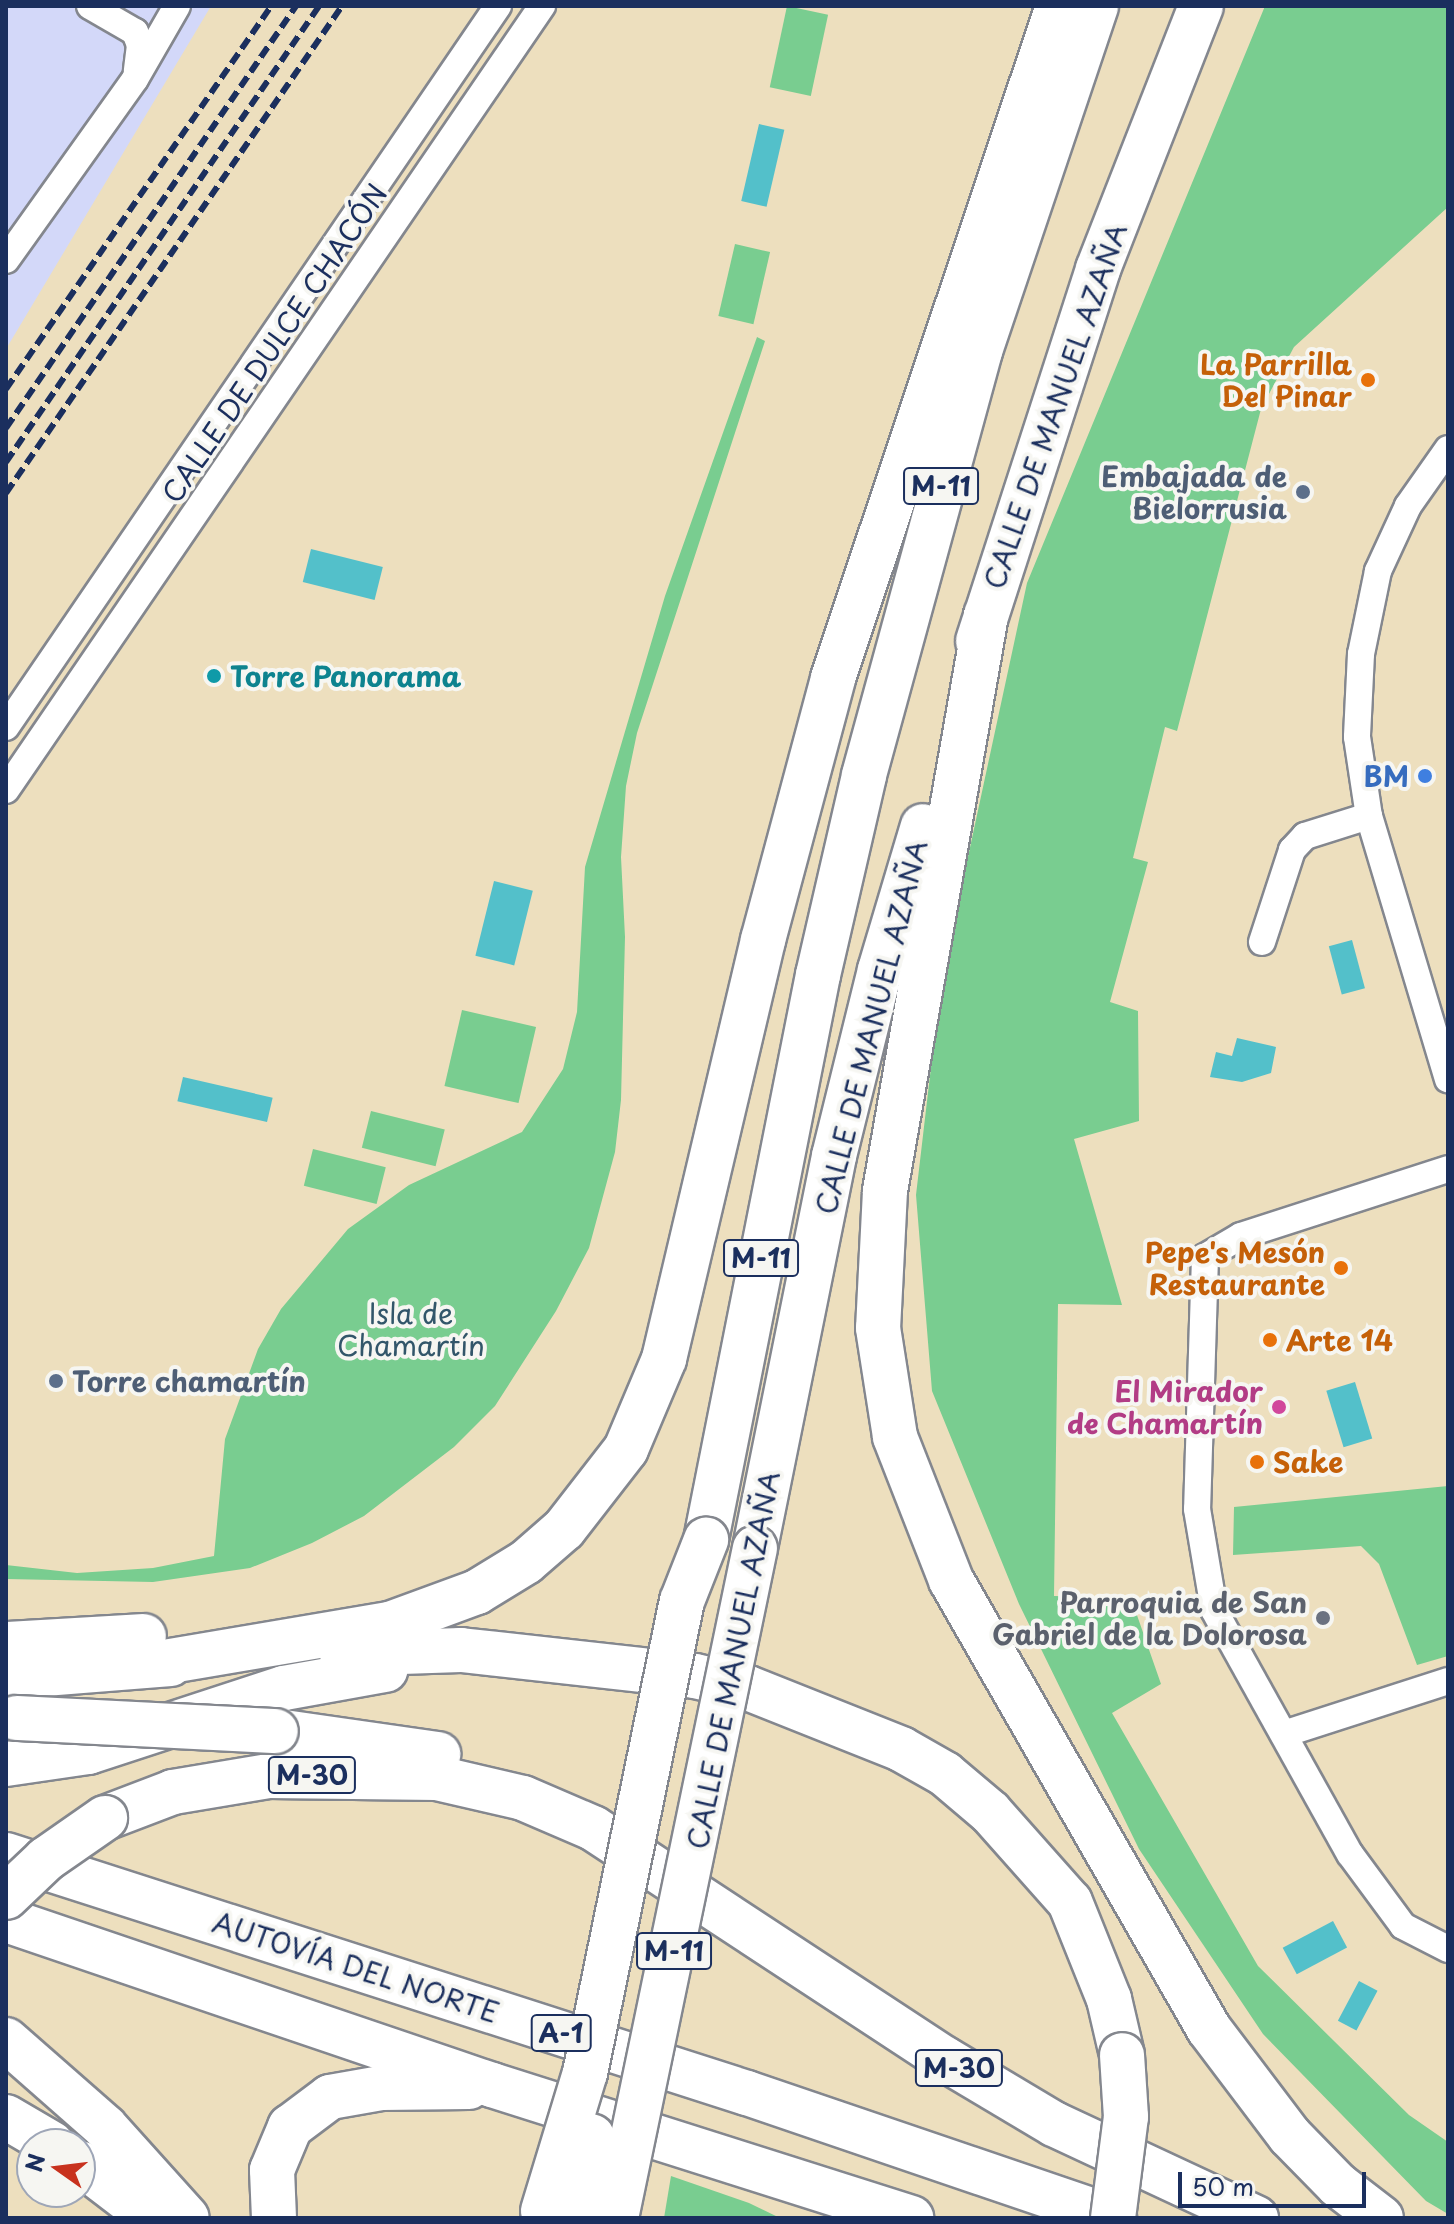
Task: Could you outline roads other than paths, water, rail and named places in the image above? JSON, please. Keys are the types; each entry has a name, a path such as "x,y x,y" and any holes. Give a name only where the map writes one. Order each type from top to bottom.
{"highway":[{"path":"9,1704 141,1666 390,1624 477,1592 526,1562 564,1529 593,1497 646,1412 664,1359 763,940 833,678 1058,6"},
{"name":"CALLE DE MANUEL AZAÑA","path":"553,2216 682,1601 706,1540 818,975 864,775 980,351 1096,6"},
{"name":"CALLE DE MANUEL AZAÑA","path":"616,2218 705,1810 834,1156 880,970 986,615 1098,269 1200,17"},
{"path":"808,777 944,408 980,351"},
{"path":"986,615 885,1191 878,1328 895,1437 951,1580 1209,2029 1290,2136 1338,2185 1381,2218"},
{"path":"6,1644 294,1626 468,1588 477,1592"},
{"path":"141,1666 461,1650 624,1666 748,1688 858,1729 945,1774 1029,1852 1070,1902 1109,1999 1122,2055 1126,2117 1114,2218"},
{"path":"6,1764 88,1752 284,1688 353,1674 427,1665 624,1666"},
{"path":"9,1704 276,1731 445,1755 497,1772 523,1798"},
{"name":"M-30","path":"6,1897 46,1859 105,1818 173,1792 269,1776 437,1778 523,1798 593,1828 986,2084 1054,2124 1256,2218"},
{"path":"644,2218 707,1855 705,1810"},
{"name":"AUTOVÍA DEL NORTE","path":"6,1855 732,2088 1114,2218"},
{"name":"A-1","path":"6,1920 492,2085 911,2218"},
{"path":"6,2040 105,2127 187,2218"},
{"path":"274,2218 272,2170 290,2127 330,2097 381,2088 492,2085"},
{"path":"6,2117 25,2128"},
{"path":"686,2145 821,2218"},
{"path":"96,2175 152,2218"}],"street":[{"path":"90,6 135,32 140,45 135,79"},
{"path":"6,260 135,79 177,6"},
{"name":"CALLE DE DULCE CHACÓN","path":"6,727 498,6"},
{"name":"CALLE DE DULCE CHACÓN","path":"6,790 394,226 538,7"},
{"path":"361,208 394,226"},
{"path":"1448,449 1408,506 1378,571 1361,654 1357,737 1369,816 1448,1079"},
{"path":"194,453 224,472"},
{"path":"31,692 60,711"},
{"path":"1262,942 1292,850 1305,836 1369,816"},
{"path":"1448,1169 1241,1236 1205,1257 1197,1509 1214,1610 1284,1734 1387,1910 1403,1926 1448,1949"},
{"path":"1284,1734 1448,1681"}],"water":[{"path":"759,124 784,130 767,207 741,201"},
{"path":"311,549 383,567 375,600 303,582"},
{"path":"494,881 533,891 514,965 475,956"},
{"path":"1352,940 1365,988 1342,995 1329,946"},
{"path":"1237,1038 1276,1047 1271,1073 1242,1082 1210,1077 1216,1052 1232,1056"},
{"path":"183,1077 273,1098 267,1122 177,1101"},
{"path":"1355,1382 1372,1438 1344,1447 1326,1391"},
{"path":"1333,1921 1347,1947 1297,1974 1283,1948"},
{"path":"1359,1981 1378,1991 1356,2031 1338,2021"}],"railway":[{"path":"6,389 271,6"},
{"path":"6,428 296,6"},
{"path":"6,462 319,6"},
{"path":"6,493 342,6"}],"place":[{"name":"La Parrilla Del Pinar","path":"1368,380"},
{"name":"Embajada de Bielorrusia","path":"1303,492"},
{"name":"Torre Panorama","path":"214,676"},
{"name":"BM","path":"1425,776"},
{"name":"Pepe's Mesón Restaurante","path":"1341,1268"},
{"name":"Arte 14","path":"1270,1340"},
{"name":"Torre chamartín","path":"56,1381"},
{"name":"El Mirador de Chamartín","path":"1279,1407"},
{"name":"Sake","path":"1257,1462"},
{"name":"Parroquia de San Gabriel de la Dolorosa","path":"1323,1618"}],"park label":[{"name":"Isla de Chamartín","path":"411,1329"}]}
